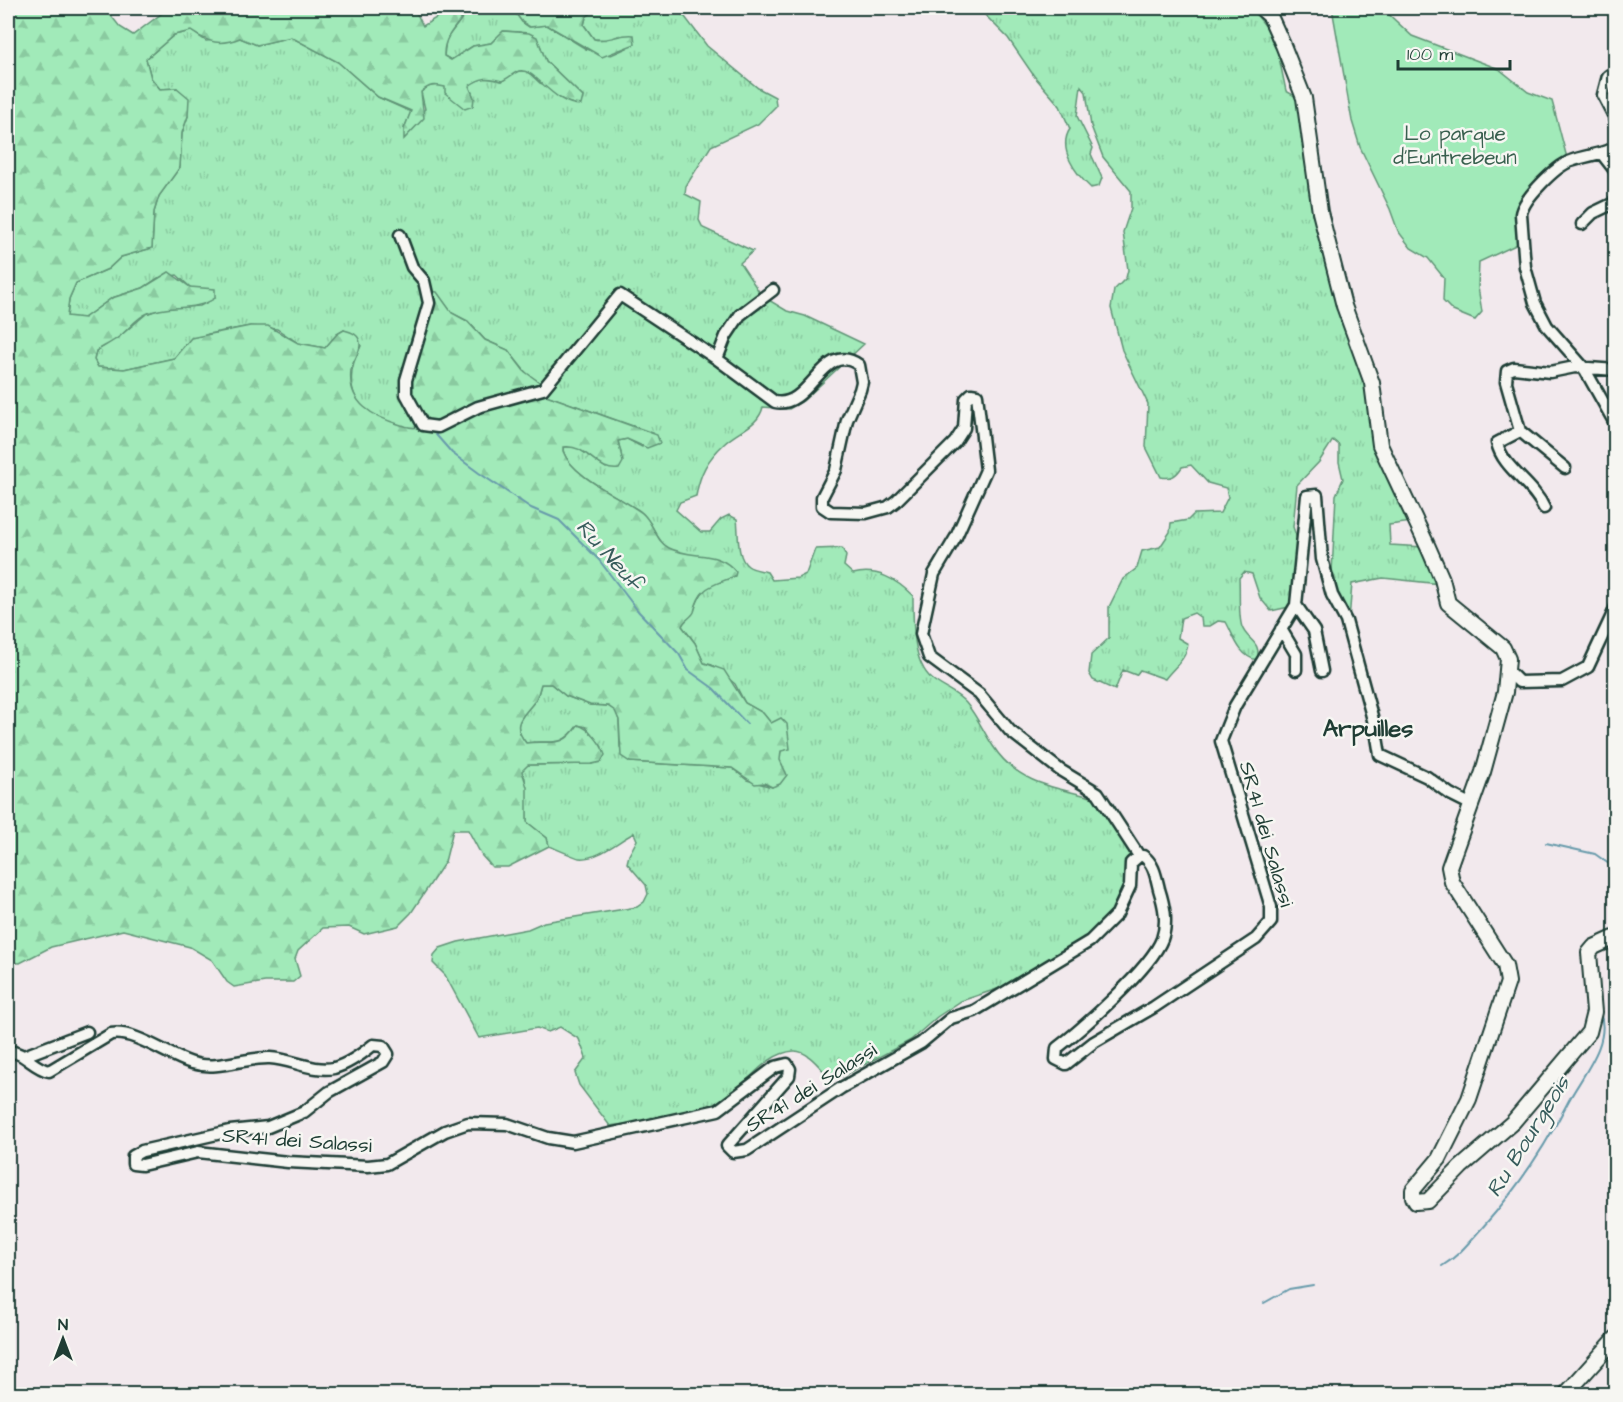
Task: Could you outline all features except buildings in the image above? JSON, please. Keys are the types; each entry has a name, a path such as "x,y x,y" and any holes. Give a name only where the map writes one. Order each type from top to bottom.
{"main road":[{"path":"1261,8 1274,26 1304,98 1320,212 1344,306 1372,383 1380,445 1442,579 1448,603 1503,648 1508,659 1508,671 1483,772 1449,867 1459,898 1504,965 1508,982 1469,1099 1439,1159 1413,1191 1416,1202 1428,1201 1461,1167 1513,1122 1589,1032 1594,1012 1589,953 1594,947 1616,938"},
{"path":"1566,1395 1616,1338"}],"street":[{"path":"1616,71 1608,76 1603,96 1616,120"},
{"path":"1616,147 1602,154 1571,161 1562,166 1528,199 1522,207 1521,214 1525,267 1535,303 1547,326 1584,368 1616,425"},
{"path":"1602,154 1616,172"},
{"path":"1582,224 1593,213 1616,202"},
{"path":"400,235 412,267 424,281 429,303 406,380 406,394 423,425 438,426 478,407 543,389 620,295 717,359 775,402 785,404 795,400 826,367 839,359 851,360 858,365 862,382 860,390 847,420 836,470 821,500 822,506 831,512 876,512 896,501 955,442 963,428 966,399 973,394 979,397 986,470 956,537 934,574 921,634 922,642 929,657 979,694 1010,731 1060,770 1098,793 1131,840 1138,856"},
{"path":"717,359 726,336 740,315 773,290"},
{"path":"1565,468 1520,431 1506,382 1507,371 1514,368 1538,372 1584,368 1616,370"},
{"path":"1520,431 1497,443 1499,454 1538,493 1544,508"},
{"path":"1296,670 1296,654 1281,629 1296,605 1307,496 1317,495 1322,559 1332,596 1346,621 1376,731 1380,755 1427,777 1450,794 1470,804"},
{"path":"1616,504 1616,517"},
{"path":"1296,605 1314,631 1322,671"},
{"path":"1508,671 1518,682 1562,681 1588,668 1616,607"},
{"name":"SR41 dei Salassi","path":"8,1051 24,1056 34,1065 49,1071 57,1069 111,1034 119,1032 127,1033 164,1053 204,1065 223,1066 270,1058 308,1066 333,1068 357,1058 374,1045 383,1046 388,1054 382,1062 329,1092 304,1112 268,1127 230,1131 142,1151 133,1156 133,1164 142,1165 198,1152 288,1162 368,1166 387,1164 445,1131 468,1123 507,1124 548,1138 573,1142 718,1110 775,1067 787,1064 790,1069 789,1076 727,1146 733,1152 747,1150 841,1088 921,1043 951,1018 974,1011 1090,941 1117,914 1130,886 1131,863 1138,856 1147,859 1153,867 1163,903 1165,916 1162,938 1152,959 1074,1036 1057,1048 1054,1057 1060,1064 1069,1063 1094,1042 1154,1007 1256,939 1271,922 1271,908 1221,741 1238,701 1281,629"},
{"path":"24,1056 87,1032"}],"green space":[{"path":"8,8 105,8 120,27 133,35 169,8 414,8 423,26 436,18 444,8 470,8 452,30 446,42 444,56 451,60 473,46 491,43 503,31 529,33 537,37 546,61 583,97 581,105 561,99 525,71 519,71 502,81 485,79 473,83 469,86 474,98 473,106 465,109 445,93 445,87 432,86 421,92 424,118 404,139 404,129 411,111 378,97 338,62 291,37 257,45 240,38 215,42 191,31 174,35 146,59 151,78 160,89 177,88 189,98 188,116 182,133 180,167 159,196 154,212 152,248 121,257 108,269 76,283 69,299 67,316 84,318 112,298 143,288 169,272 190,287 215,289 215,298 191,307 157,310 144,315 117,338 96,351 94,360 98,367 124,369 174,358 191,338 250,326 268,326 298,343 325,348 337,334 344,330 355,334 360,341 351,370 353,392 358,400 364,407 381,418 414,428 419,427 402,395 424,297 428,291 437,292 452,313 467,321 485,340 508,350 524,371 542,384 543,394 657,435 660,443 647,448 627,439 618,441 623,462 619,469 604,467 579,449 563,447 563,451 568,460 586,478 642,513 664,545 678,552 721,560 736,572 735,576 704,591 693,614 682,626 695,643 704,663 724,670 745,703 763,713 771,723 781,718 787,724 790,749 781,751 780,760 787,775 780,784 772,787 764,783 755,784 732,768 630,762 621,756 619,720 615,711 608,706 590,705 566,696 551,684 541,684 536,698 520,721 519,730 526,743 560,741 572,733 578,725 594,737 605,755 601,762 592,764 528,765 522,771 527,787 527,822 547,838 549,846 508,867 492,867 482,856 468,830 453,830 445,862 411,913 398,926 364,934 349,927 323,928 298,951 295,959 300,976 293,982 265,982 234,987 227,982 212,960 190,947 123,930 51,947 20,963 8,962"},
{"path":"470,8 512,8 522,22 529,27 547,25 586,49 611,55 627,48 618,36 610,40 594,39 584,25 586,17 598,8 673,8 685,17 707,46 758,88 775,97 776,106 758,124 711,146 686,186 685,194 701,202 699,220 703,228 753,251 740,263 762,296 787,311 805,316 864,344 803,401 789,409 763,407 761,414 752,424 729,439 718,450 705,467 696,496 680,502 676,510 701,532 710,532 721,519 729,515 737,519 740,551 744,562 752,568 767,572 772,580 798,578 806,574 815,549 842,548 846,556 844,566 853,574 878,574 900,585 913,596 915,640 925,672 966,703 993,746 1014,769 1038,783 1096,798 1130,847 1126,888 1110,916 1081,942 1003,987 961,1001 937,1017 911,1040 843,1076 830,1078 814,1061 799,1052 783,1053 765,1064 731,1094 709,1106 667,1118 610,1126 579,1085 575,1073 586,1058 579,1039 560,1027 548,1032 537,1028 479,1038 445,975 433,963 434,955 440,948 458,942 528,929 544,922 637,907 644,902 648,894 646,885 627,863 637,840 634,833 601,853 579,858 549,846 547,838 527,822 525,778 521,771 527,765 592,764 602,747 586,727 578,725 561,741 526,743 518,726 535,700 541,684 551,684 566,696 590,705 608,706 616,711 619,720 620,747 630,762 732,768 747,780 772,787 781,751 775,723 771,723 763,713 745,703 735,684 712,665 704,663 695,643 682,626 691,615 705,589 709,585 722,582 695,556 678,553 668,548 640,511 582,475 565,456 563,447 576,447 606,468 621,453 618,441 627,439 642,447 653,433 543,394 508,350 485,340 468,321 452,313 436,292 428,291 419,427 416,428 381,420 361,405 355,396 352,372 361,346 344,330 337,334 325,348 298,343 277,329 250,326 208,334 185,344 175,358 124,369 98,367 94,360 96,351 120,336 146,314 163,308 200,306 215,298 190,287 177,275 158,278 143,288 112,298 84,318 67,317 69,299 76,283 108,269 121,257 152,248 154,212 159,196 180,167 182,133 188,116 177,88 160,89 151,78 146,59 174,35 191,31 206,41 240,38 257,45 291,37 338,62 378,97 411,112 404,129 425,109 421,92 433,86 440,85 454,89 474,98 469,85 473,82 485,78 502,81 517,71 527,71 540,83 583,97 546,61 540,45 520,32 504,31 491,43 473,46 451,60 444,56 446,39"},
{"path":"512,8 598,8 586,17 584,25 594,39 634,35 635,44 602,57 547,25 530,27 522,22"},
{"path":"978,8 1251,8 1275,38 1286,91 1293,95 1299,93 1310,166 1370,389 1372,417 1413,522 1389,525 1390,545 1424,547 1441,584 1383,578 1352,584 1349,620 1332,581 1336,495 1343,479 1339,462 1339,445 1333,440 1319,462 1297,485 1293,527 1299,544 1293,598 1289,607 1271,611 1260,598 1252,574 1244,572 1239,578 1242,627 1256,645 1257,660 1241,650 1226,622 1218,621 1210,626 1202,626 1201,618 1194,613 1181,618 1178,638 1188,644 1187,650 1165,679 1140,670 1136,675 1123,670 1115,690 1093,680 1089,673 1091,655 1109,638 1109,607 1123,579 1137,568 1142,551 1160,547 1170,532 1171,523 1188,520 1194,514 1220,513 1228,497 1226,488 1208,483 1191,465 1182,467 1178,473 1168,478 1161,477 1146,447 1148,404 1122,350 1111,308 1114,290 1126,278 1128,270 1123,232 1131,208 1131,191 1103,157 1091,126 1086,92 1081,86 1077,116 1093,148 1091,154 1102,178 1099,186 1091,188 1070,161 1066,145 1070,129 1060,106 1034,76 1008,38"},
{"name":"Lo parque d'Euntrebeun","path":"1332,8 1382,8 1412,36 1499,69 1528,92 1552,101 1567,158 1517,206 1520,243 1479,262 1478,287 1482,312 1475,320 1453,311 1443,301 1444,278 1428,258 1411,248 1398,231 1360,147 1352,121"}],"waterway":[{"name":"Ru Neuf","path":"431,429 452,453 479,473 531,508 559,520 599,560 638,611 679,654 688,670 713,688 747,724"},
{"path":"1546,843 1595,854 1616,869"},
{"name":"Ru Bourgeois","path":"1442,1266 1454,1258 1494,1214 1539,1153 1599,1048 1603,1024 1600,1012"},
{"name":"Ru Bourgeois","path":"1264,1303 1289,1289 1313,1285"}],"district":[{"name":"Arpuilles","path":"1368,728"}]}
